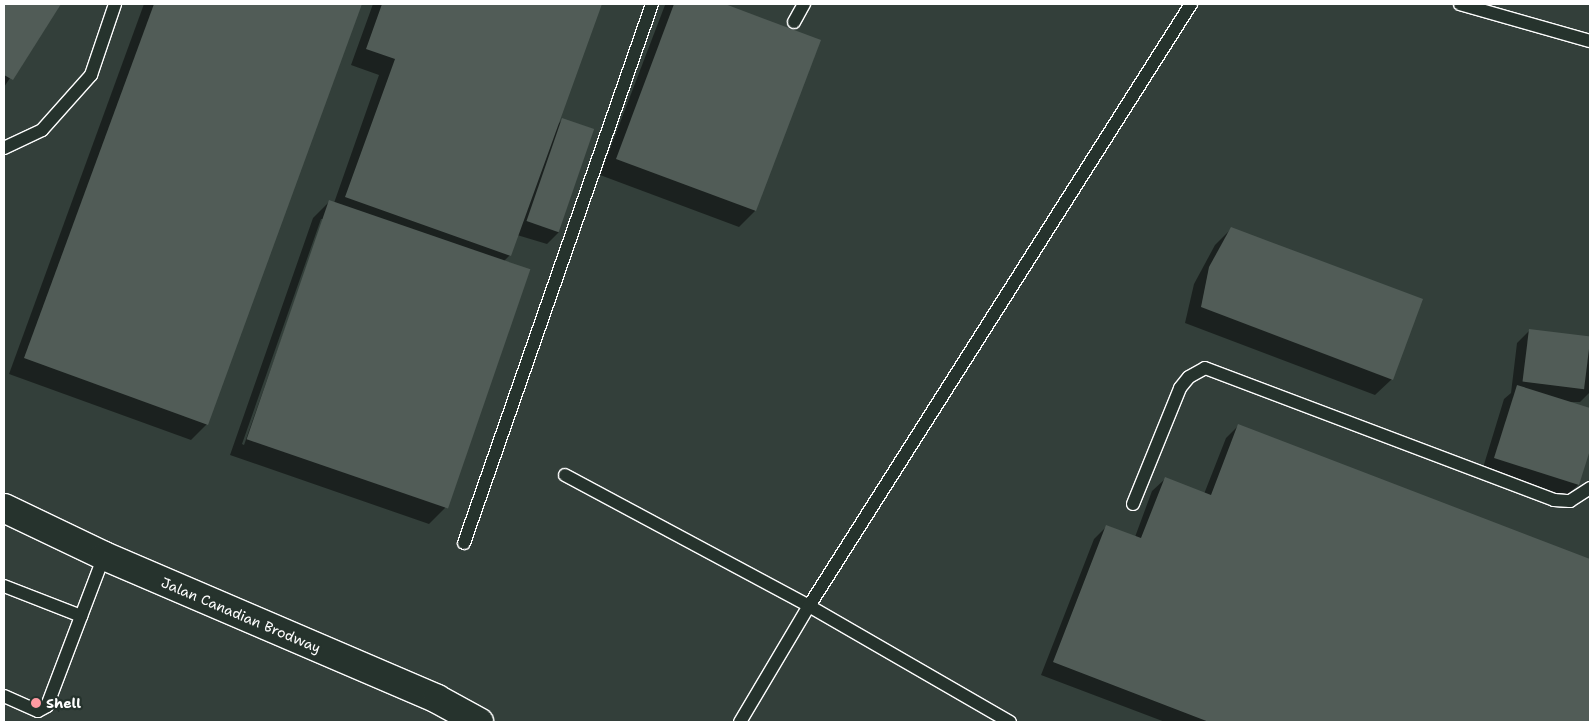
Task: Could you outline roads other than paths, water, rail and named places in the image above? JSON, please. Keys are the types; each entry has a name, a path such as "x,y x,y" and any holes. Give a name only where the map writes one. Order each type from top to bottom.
{"street":[{"name":"Jalan Canadian Brodway","path":"4,508 104,556 437,699 479,722"}],"lane":[{"path":"4,148 42,130 91,74 115,4"},
{"path":"464,543 652,4"},
{"path":"794,22 804,4"},
{"path":"740,722 809,606 1191,4"},
{"path":"1460,4 1590,41"},
{"path":"1133,504 1180,388 1189,377 1205,368 1554,500 1570,501 1590,488"},
{"path":"565,475 809,606 1010,722"},
{"path":"4,696 38,711 45,708 104,556"},
{"path":"4,586 81,616"}],"place":[{"name":"Shell","path":"36,703"}]}
